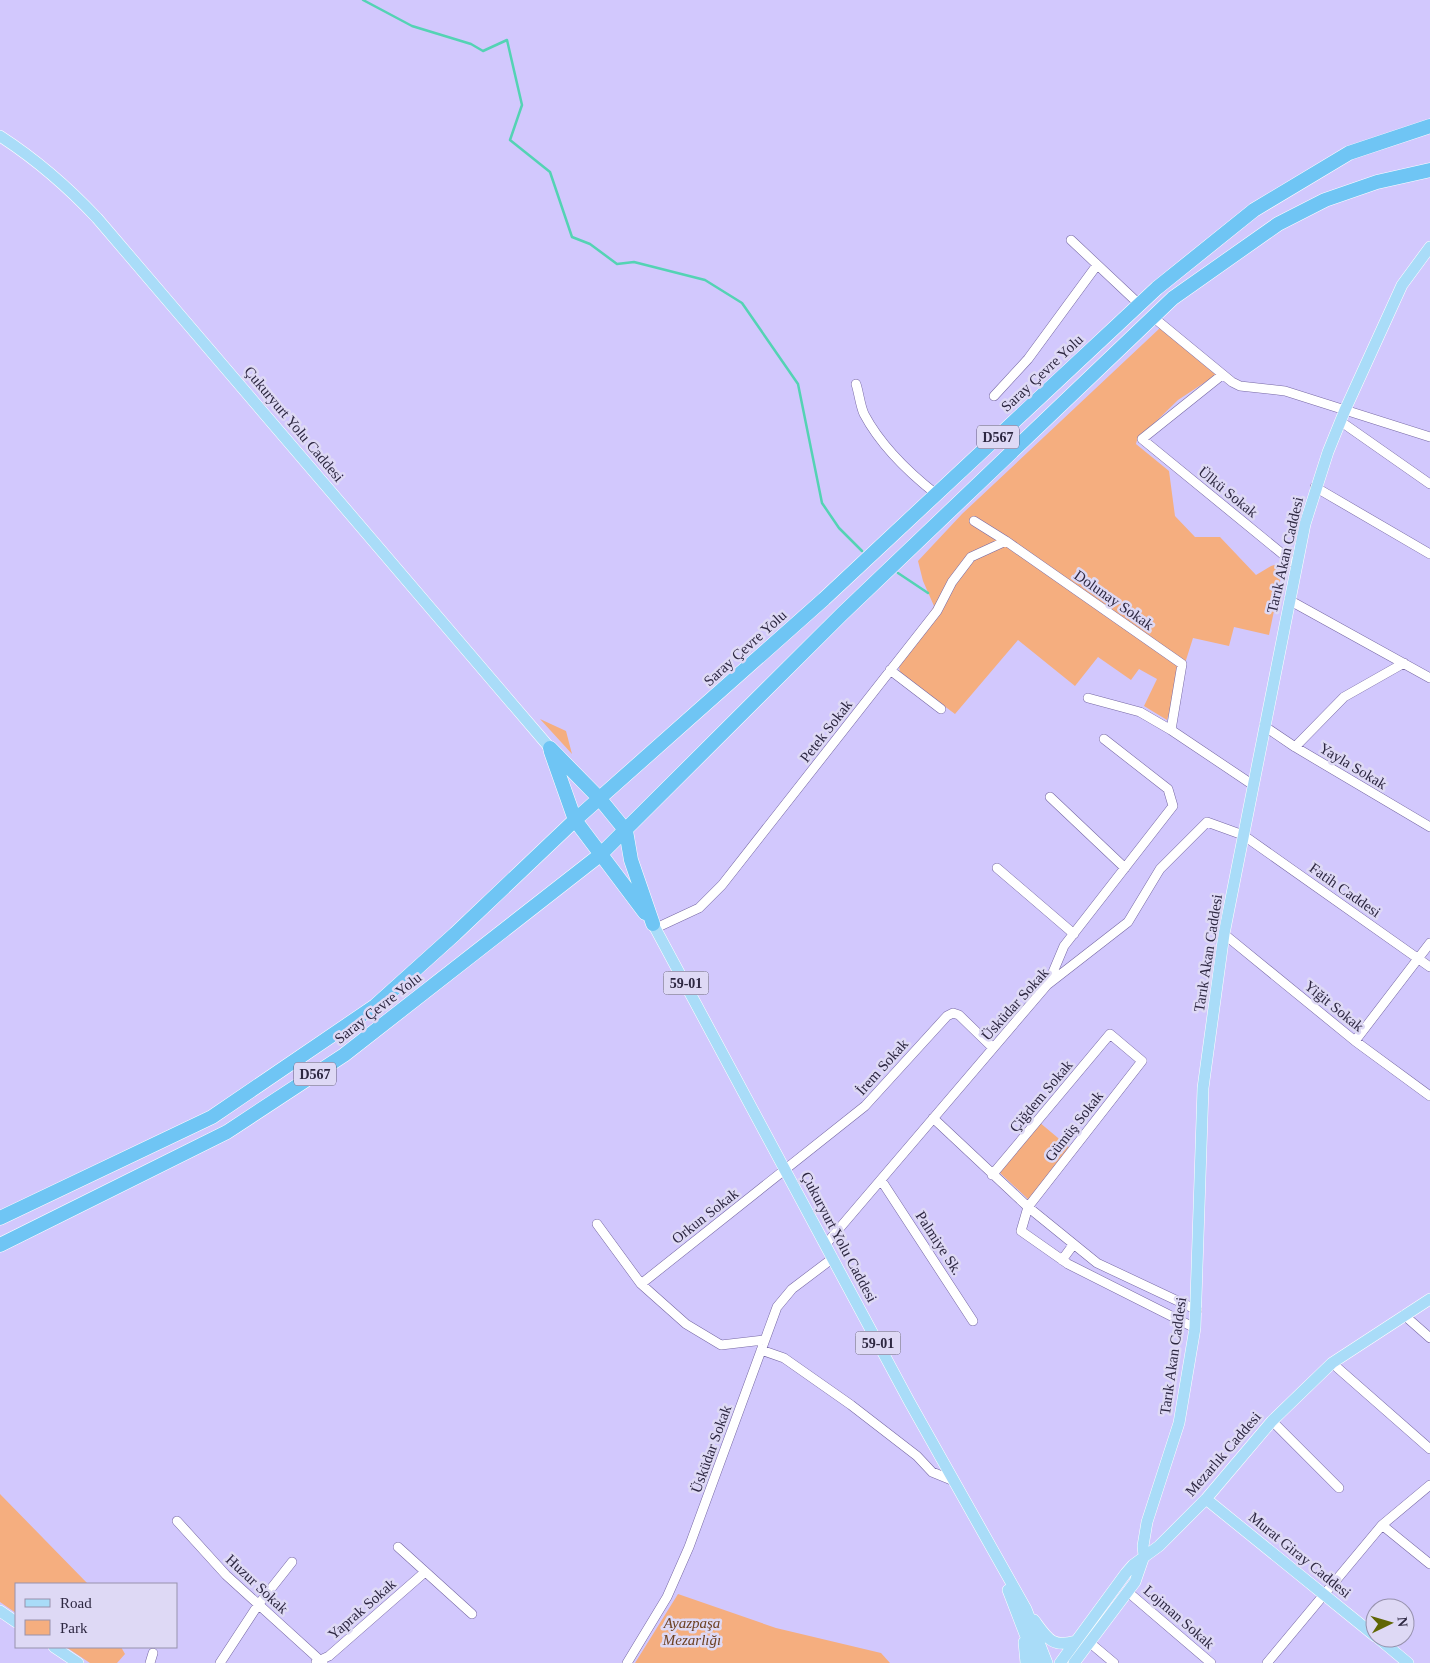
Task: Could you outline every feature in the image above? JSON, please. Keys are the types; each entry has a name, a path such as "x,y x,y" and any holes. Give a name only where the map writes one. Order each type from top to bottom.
{"highway":[{"name":"Saray Çevre Yolu","path":"600,799 824,599 1140,304 1254,210 1349,153 1430,126"},
{"name":"D567","path":"600,855 842,614 1173,298 1278,224 1325,200 1377,182 1430,170"},
{"path":"550,748 600,799 626,831"},
{"path":"550,748 575,820 654,926"},
{"name":"D567","path":"575,820 600,799"},
{"name":"Saray Çevre Yolu","path":"0,1218 212,1117 374,1006 455,934 575,820"},
{"name":"59-01","path":"626,831 631,860 654,926"},
{"name":"Saray Çevre Yolu","path":"0,1245 228,1132 344,1055 600,855"}],"main road":[{"name":"Çukuryurt Yolu Caddesi","path":"0,136 33,157 64,183 97,218 550,748"},
{"name":"Tarık Akan Caddesi","path":"1144,1556 1143,1546 1147,1522 1179,1423 1195,1328 1203,1088 1224,934 1296,565 1315,488 1340,421 1402,285 1430,247"},
{"name":"Çukuryurt Yolu Caddesi","path":"654,926 999,1565 1026,1609 1052,1642 1063,1645 1076,1642"},
{"name":"Mezarlık Caddesi","path":"1144,1556 1159,1546 1206,1499 1272,1420 1332,1363 1430,1299"},
{"name":"Murat Giray Caddesi","path":"1206,1499 1365,1628"},
{"path":"1074,1663 1135,1582 1144,1556"},
{"path":"1060,1663 1126,1573 1144,1556"},
{"name":"Çukuryurt Yolu Caddesi","path":"999,1565 1036,1663"},
{"name":"Çukuryurt Yolu Caddesi","path":"1026,1609 1047,1663"},
{"path":"0,1612 15,1621"},
{"name":"Çukuryurt Yolu Caddesi","path":"1022,1628 1026,1663"},
{"path":"55,1648 75,1662"},
{"name":"Murat Giray Caddesi","path":"1390,1648 1408,1663"}],"street":[{"path":"1071,240 1140,304"},
{"path":"994,396 1028,359 1097,265"},
{"path":"1153,317 1222,374 1240,386 1284,391 1430,437"},
{"name":"Ülkü Sokak","path":"1222,374 1142,439 1296,565"},
{"path":"856,384 863,412 876,433 909,473 936,494"},
{"path":"1340,421 1430,484"},
{"path":"1315,488 1430,554"},
{"name":"Dolunay Sokak","path":"974,521 1006,541 1182,664 1171,730"},
{"name":"Petek Sokak","path":"654,926 699,908 722,885 937,611 952,582 971,557 1006,541"},
{"path":"1289,600 1430,678"},
{"path":"1295,748 1344,697 1404,663"},
{"path":"890,670 941,709"},
{"path":"1088,698 1140,712 1171,730 1253,785"},
{"name":"Yayla Sokak","path":"1264,726 1295,748 1430,827"},
{"path":"1047,985 1064,946 1173,806 1168,789 1104,739"},
{"path":"1050,797 1125,868"},
{"name":"Üsküdar Sokak","path":"826,1244 1047,985 1128,922 1160,869 1207,822 1243,835"},
{"name":"Fatih Caddesi","path":"1243,835 1430,967"},
{"path":"997,868 1074,934"},
{"name":"Yiğit Sokak","path":"1224,934 1355,1041 1430,1095"},
{"path":"1355,1041 1430,943"},
{"name":"İrem Sokak","path":"786,1169 865,1106 947,1016 953,1013 959,1015 993,1048"},
{"name":"Gümüş Sokak","path":"1028,1207 1142,1061 1110,1034"},
{"name":"Çiğdem Sokak","path":"992,1175 1110,1034"},
{"path":"934,1118 992,1175 1073,1245 1097,1263 1196,1310"},
{"name":"Orkun Sokak","path":"641,1284 786,1169"},
{"name":"Palmiye Sk.","path":"881,1180 973,1321"},
{"path":"1028,1207 1021,1230 1062,1260 1195,1328"},
{"path":"597,1224 641,1284 686,1324 721,1345 763,1345 859,1410 917,1456 932,1472 954,1481"},
{"path":"1062,1260 1073,1245"},
{"name":"Üsküdar Sokak","path":"627,1663 666,1597 689,1547 777,1307 792,1289 833,1258"},
{"path":"1404,1315 1430,1338"},
{"path":"1332,1363 1430,1449"},
{"path":"1272,1420 1339,1488"},
{"path":"1267,1663 1326,1595 1382,1525 1430,1485"},
{"name":"Huzur Sokak","path":"177,1521 226,1575 319,1662"},
{"path":"1382,1525 1430,1564"},
{"path":"398,1547 472,1614"},
{"path":"220,1663 258,1605 292,1562"},
{"name":"Yaprak Sokak","path":"319,1662 329,1656 425,1572"},
{"name":"Lojman Sokak","path":"1128,1592 1211,1663"},
{"path":"1089,1642 1114,1663"},
{"path":"150,1663 153,1653"}],"green space":[{"path":"1160,328 1216,375 1178,400 1137,440 1136,444 1169,471 1175,516 1195,537 1220,537 1256,575 1271,566 1284,562 1269,635 1234,627 1229,646 1193,638 1167,720 1144,706 1157,679 1139,669 1131,680 1098,657 1075,686 1018,640 955,714 900,673 899,666 934,606 923,581 918,561 962,514"},
{"path":"540,719 566,731 572,754"},
{"path":"1039,1122 1070,1148 1029,1200 999,1172"},
{"path":"0,1494 87,1583 15,1583 15,1612 0,1602"},
{"name":"Ayazpaşa Mezarlığı","path":"678,1594 776,1628 881,1653 890,1663 635,1663"},
{"path":"68,1648 122,1648 125,1654 117,1663 90,1663"}],"waterway":[{"path":"363,0 412,26 471,44 483,51 507,40 522,105 510,140 550,172 572,237 590,244 617,264 634,262 705,280 742,303 798,384 822,503 839,528 862,551"},
{"path":"898,573 928,593"}]}
